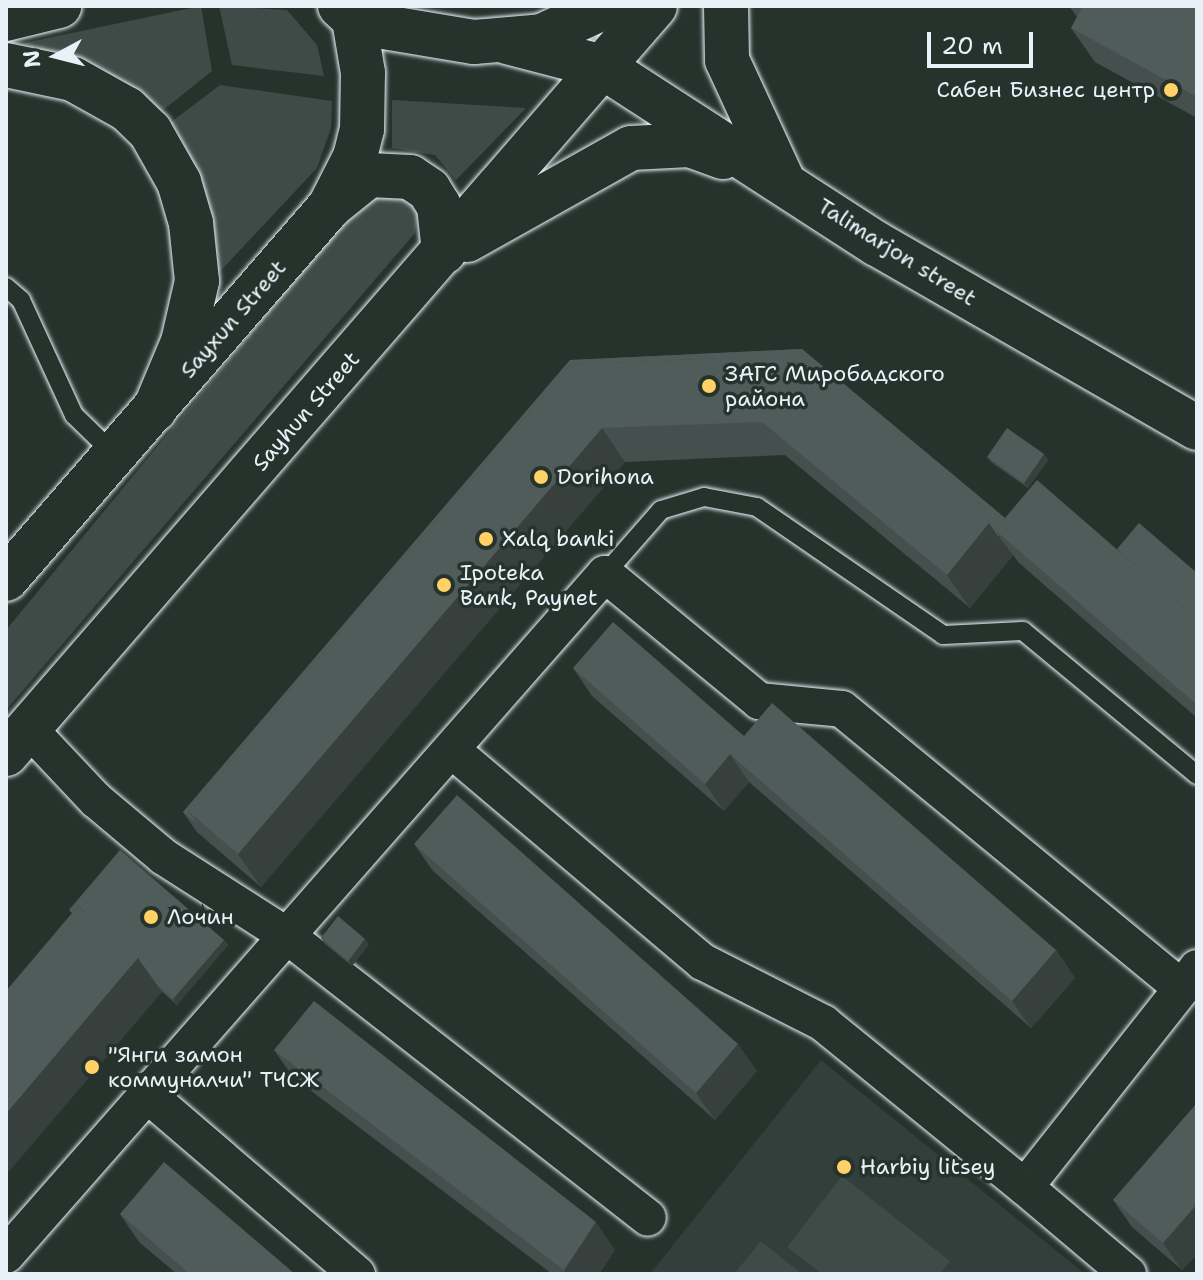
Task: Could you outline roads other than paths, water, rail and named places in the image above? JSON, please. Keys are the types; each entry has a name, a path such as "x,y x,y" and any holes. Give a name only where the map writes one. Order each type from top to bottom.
{"main road":[{"path":"6,19 59,6"},
{"path":"347,12 426,37 507,42 542,36 607,6"},
{"path":"603,67 655,6"},
{"path":"726,6 727,60 782,179"},
{"name":"Sayxun Street","path":"6,579 329,208 355,157 362,129 363,73 347,12"},
{"name":"Talimarjon street","path":"507,42 603,67 782,179 877,244 1197,428"},
{"path":"6,65 73,79 127,109 150,131 179,182 195,245 197,281 183,342 155,409"},
{"name":"Sayhun Street","path":"17,742 603,67"},
{"path":"329,208 369,175 410,177 429,190 439,206 444,252 612,156 651,143 690,145 782,179"}],"street":[{"path":"6,1255 149,1096 286,935 453,751 605,574 759,701 842,709 1192,985 1025,1187"},
{"path":"17,742 96,800 164,857 286,935 648,1218"},
{"path":"453,751 703,962 823,1023 1128,1274"},
{"path":"149,1096 357,1274"}],"lane":[{"path":"6,287 21,300 74,415 115,455"},
{"path":"605,574 661,510 704,497 757,507 943,635 1023,631 1197,775"}],"place":[{"name":"Сабен Бизнес центр","path":"1171,90"},
{"name":"ЗАГС Миробадского района","path":"709,386"},
{"name":"Dorihona","path":"541,477"},
{"name":"Xalq banki","path":"486,539"},
{"name":"Ipoteka Bank, Paynet","path":"444,585"},
{"name":"Лочин","path":"151,917"},
{"name":"\"Янги замон коммуналчи\" ТЧСЖ","path":"92,1067"},
{"name":"Harbiy litsey","path":"844,1167"}]}
